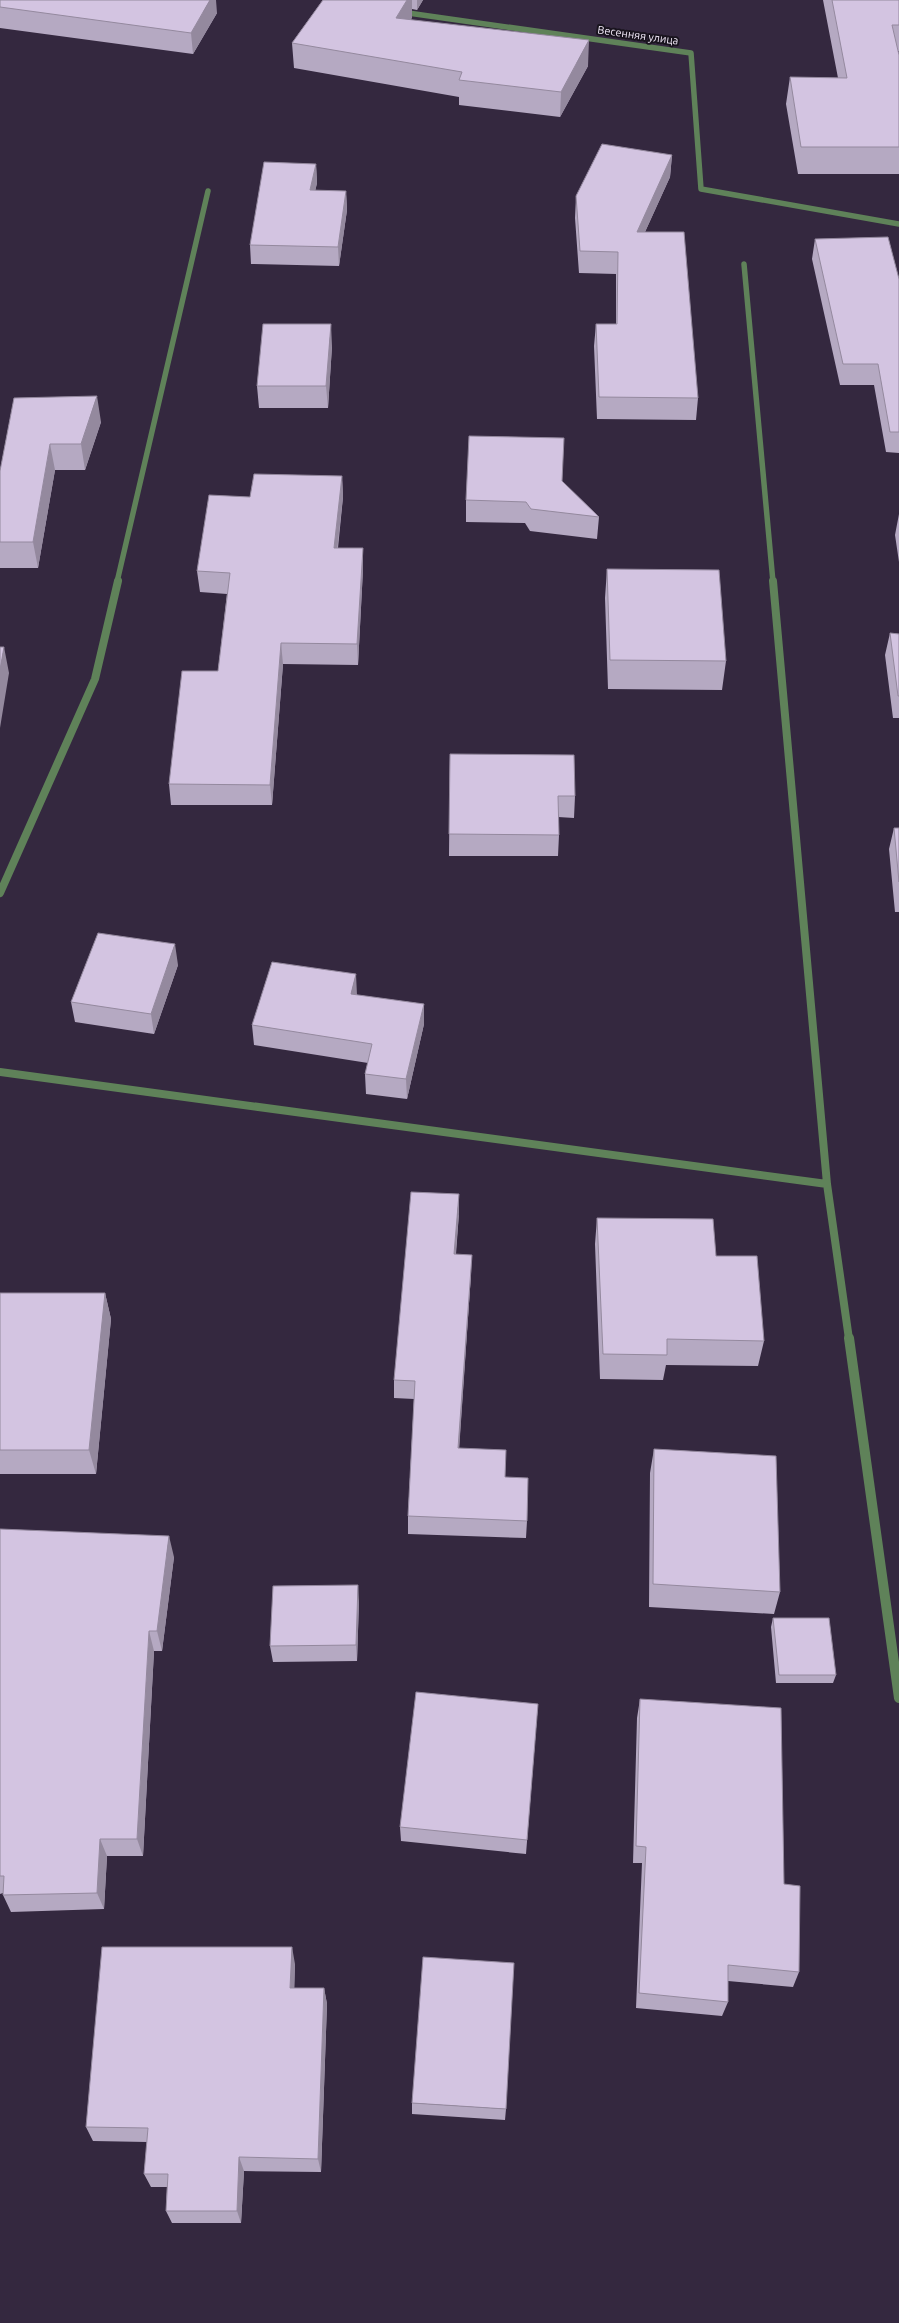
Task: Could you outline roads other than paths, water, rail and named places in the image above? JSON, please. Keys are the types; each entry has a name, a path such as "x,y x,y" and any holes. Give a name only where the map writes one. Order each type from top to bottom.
{"street":[{"name":"Весенняя улица","path":"391,10 691,53 701,189 899,224"},
{"path":"0,893 95,679 208,190"},
{"path":"744,264 827,1184 899,1698"},
{"path":"0,1072 827,1184"}]}
